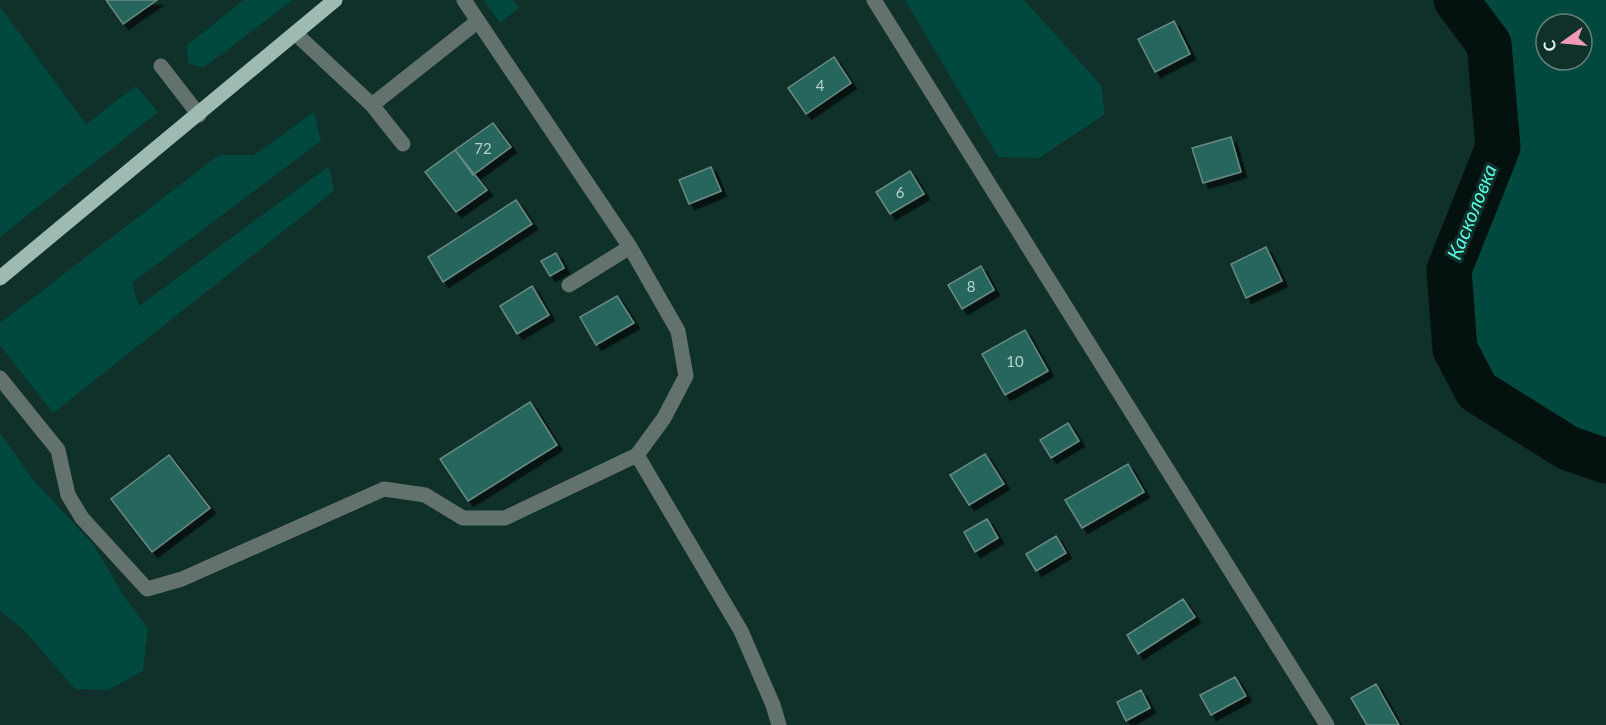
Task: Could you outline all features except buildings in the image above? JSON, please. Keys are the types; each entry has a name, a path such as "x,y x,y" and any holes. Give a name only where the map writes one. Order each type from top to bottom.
{"main road":[{"path":"0,278 335,0"}],"street":[{"path":"0,378 58,450 68,495 82,518 147,589 182,579 384,489 425,495 463,518 505,518 637,455 664,418 686,376 678,331 630,248 464,0"},
{"path":"874,0 1327,725"},
{"path":"372,105 478,21"},
{"path":"295,33 372,105 403,144"},
{"path":"161,66 199,115"},
{"path":"570,285 630,248"},
{"path":"637,455 741,631 773,705 779,725"}],"green space":[{"path":"244,0 293,0 203,68 188,63 187,45"},
{"path":"484,0 513,0 519,8 500,23"},
{"path":"905,0 1024,0 1101,85 1105,114 1039,158 998,157"},
{"path":"1456,0 1606,0 1606,461 1568,448 1477,391 1455,349 1449,270 1498,147 1489,44"},
{"path":"0,7 86,124 136,86 158,112 0,237"},
{"path":"314,112 321,141 132,283 139,306 329,166 334,191 53,413 0,345 0,323 219,155 254,155"},
{"path":"0,433 34,481 93,544 124,596 148,629 143,671 108,690 75,689 24,630 0,611"}],"waterway":[{"name":"Касколовка","path":"1456,0 1489,44 1498,147 1449,270 1455,349 1477,391 1568,448 1606,461"}]}
